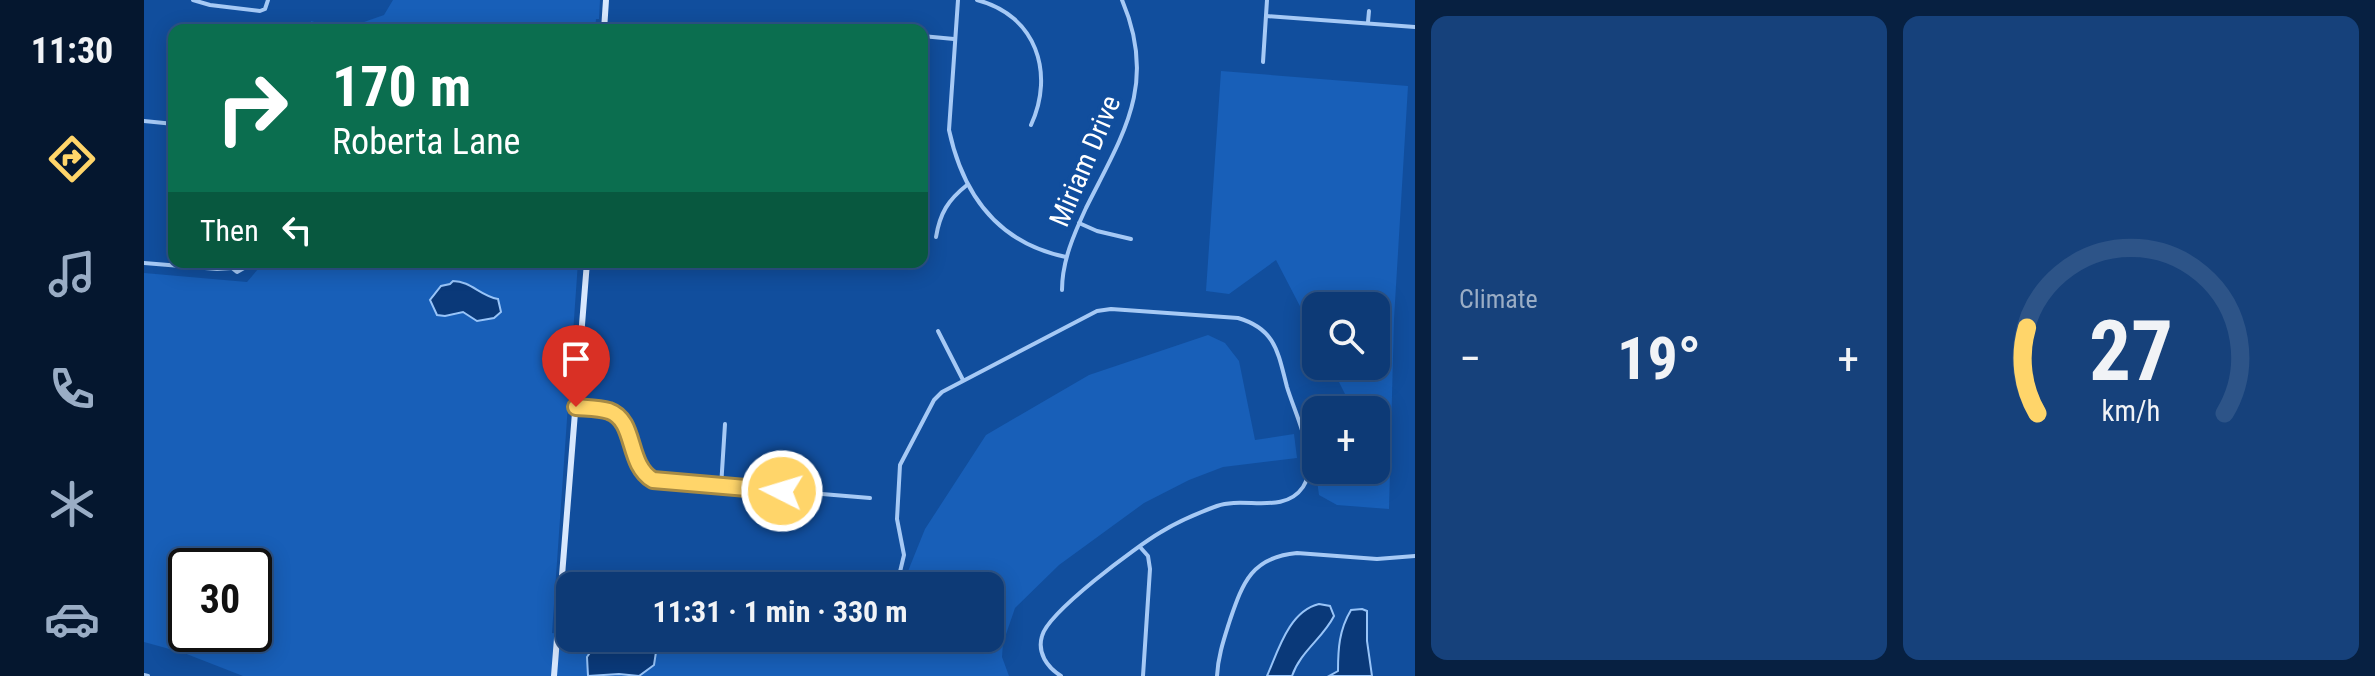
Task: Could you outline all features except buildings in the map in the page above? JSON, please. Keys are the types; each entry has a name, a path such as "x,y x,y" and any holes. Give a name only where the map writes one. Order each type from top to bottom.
{"street":[{"path":"193,0 260,11 265,9 268,0"},
{"path":"604,24 606,0"},
{"path":"958,0 949,130 967,185 990,216 1004,228 1041,250 1066,257"},
{"path":"977,0 1004,11 1026,31 1032,42 1042,81 1031,125"},
{"path":"1122,1 1129,0"},
{"path":"1263,62 1267,0"},
{"name":"Miriam Drive","path":"1062,290 1066,257 1079,223 1132,110 1137,82 1137,50 1122,1"},
{"path":"1368,22 1369,11"},
{"path":"1266,16 1415,27"},
{"path":"928,37 954,39"},
{"path":"144,121 168,123"},
{"path":"936,237 938,222 947,202 967,185"},
{"path":"1079,223 1131,239"},
{"path":"144,263 168,265"},
{"path":"563,572 587,268"},
{"path":"900,572 904,555 897,519 900,465 934,400 942,392 1097,311 1111,309 1238,318 1260,328 1279,353 1302,430 1309,466 1304,485 1290,499 1277,503 1219,505 1162,531 1097,577 1047,625 1042,636 1044,660 1061,676"},
{"path":"938,331 963,380"},
{"path":"576,407 609,411 620,418 639,468 653,480 870,498"},
{"path":"721,487 725,424"},
{"path":"1140,547 1148,556 1150,569 1143,676"},
{"path":"1217,676 1219,656 1240,589 1262,563 1297,553 1377,559 1415,556"},
{"path":"554,676 556,652"}],"shaded area":[{"path":"393,0 600,0 599,19 596,19 596,24 358,24 384,15"},
{"path":"1221,71 1408,86 1394,319 1390,471 1390,396 1346,396 1338,380 1390,380 1390,292 1302,292 1302,310 1276,260 1229,294 1206,291"},
{"path":"259,268 578,268 552,633 556,633 556,652 1002,652 1009,676 243,676 180,652 272,652 272,548 168,548 168,649 144,642 144,273 247,282"},
{"path":"453,281 465,283 498,299 501,312 494,318 477,321 463,312 437,315 430,300 441,286"},
{"path":"1208,335 1225,343 1239,361 1255,440 1294,434 1297,458 1223,467 1144,503 1059,565 1015,608 1004,640 1004,572 908,572 925,529 986,435 1089,375"},
{"path":"1318,484 1390,484 1389,509 1337,505 1319,495"},
{"path":"1319,604 1330,606 1334,616 1300,660 1292,676 1267,676 1292,623 1309,608"},
{"path":"1351,610 1367,611 1372,676 1329,676 1338,671 1340,640 1347,617"},
{"path":"590,652 656,652 654,665 639,676 588,676 587,657"}],"route":[{"path":"576,407 609,411 620,418 639,468 653,480 782,491"}]}
